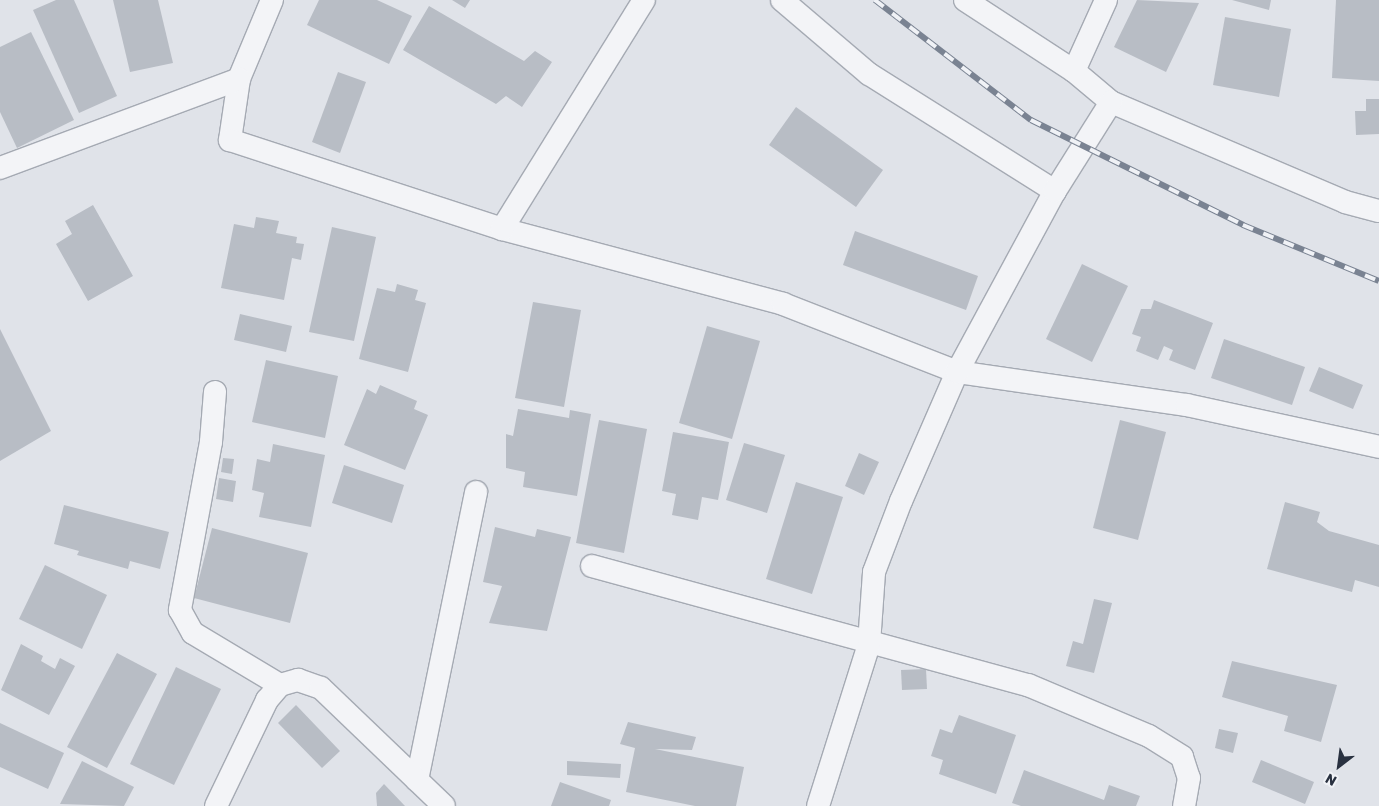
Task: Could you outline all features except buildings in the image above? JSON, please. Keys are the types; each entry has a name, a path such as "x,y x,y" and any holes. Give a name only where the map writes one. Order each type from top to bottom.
{"street":[{"path":"272,0 239,79 230,140 502,229 783,304 957,372 1187,405 1379,447"},
{"path":"502,229 644,0"},
{"path":"782,0 869,74 1055,191"},
{"path":"965,0 1074,71 1111,102 1344,202 1379,211"},
{"path":"1074,71 1106,0"},
{"path":"0,168 239,79"},
{"path":"818,806 869,644 874,572 957,372 1055,191 1111,102"},
{"path":"215,392 211,442 180,610 193,633 280,685"},
{"path":"417,780 476,492"},
{"path":"592,566 869,644 1028,685 1149,736 1182,757 1189,778 1184,806"},
{"path":"216,806 267,700 280,685 298,680 321,688 444,806"}],"railway":[{"path":"875,0 1031,120 1243,225 1379,281"}]}
